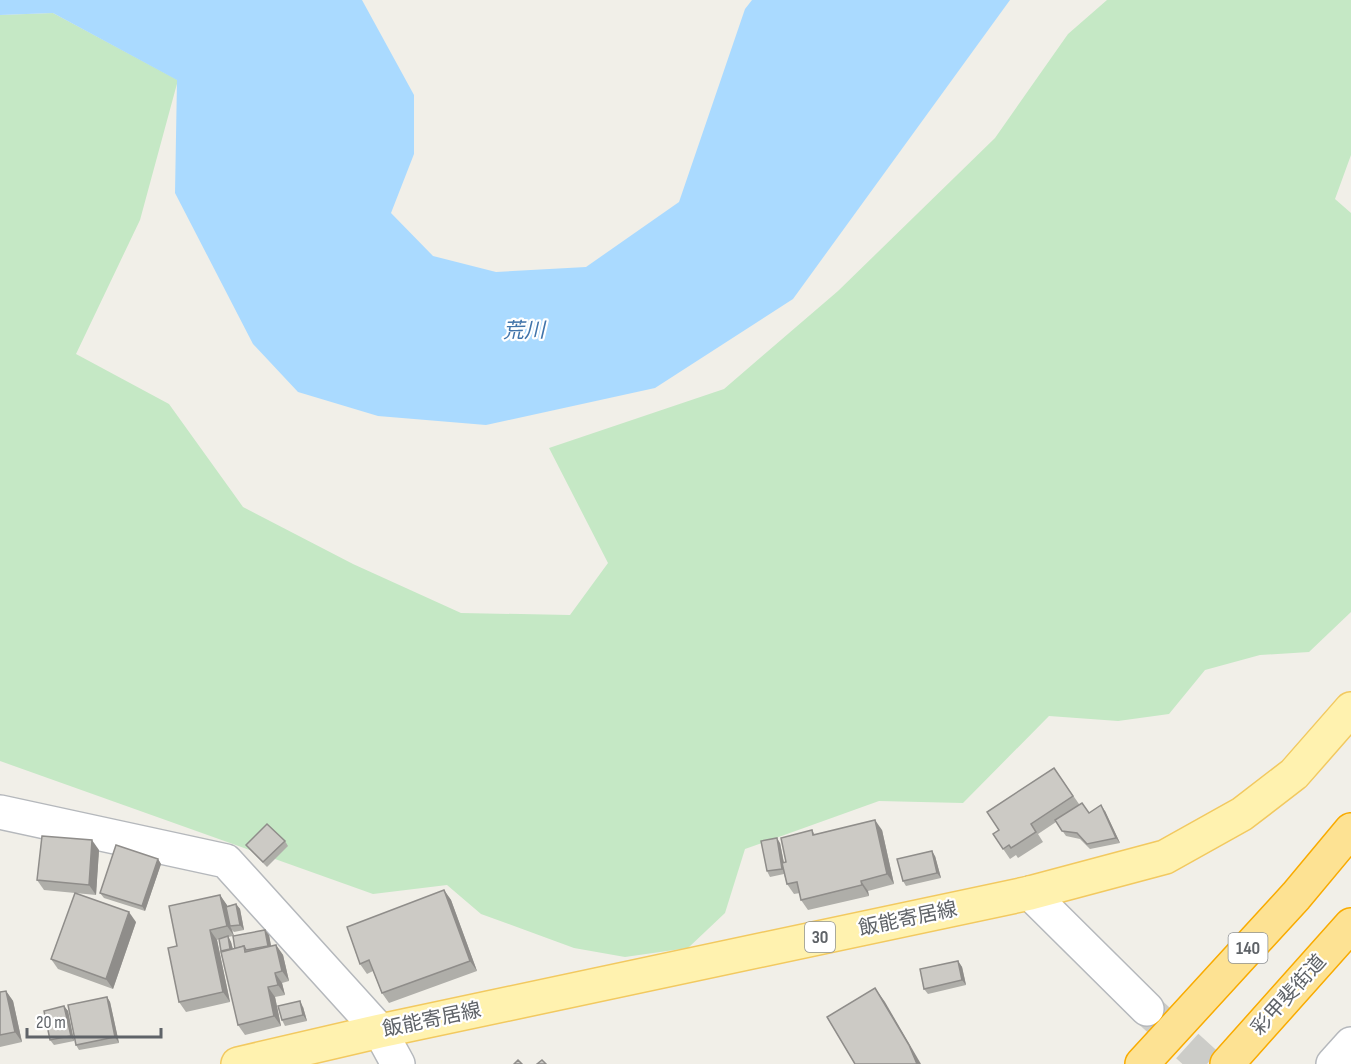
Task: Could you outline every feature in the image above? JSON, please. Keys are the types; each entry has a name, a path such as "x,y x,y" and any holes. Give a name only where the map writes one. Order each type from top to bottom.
{"highway":[{"name":"140","path":"1142,1064 1296,896 1351,830"},
{"name":"彩甲斐街道","path":"1227,1064 1351,925"}],"main road":[{"name":"飯能寄居線","path":"238,1064 380,1031 1030,893 1166,857 1242,814 1294,774 1351,709"}],"street":[{"path":"0,812 226,861 380,1031 398,1064"},
{"path":"1030,893 1147,1009"},
{"path":"1333,1064 1351,1044"}],"green space":[{"path":"1107,0 1351,0 1351,155 1335,199 1351,213 1351,612 1309,652 1260,655 1205,670 1169,714 1118,721 1049,716 963,803 879,801 745,849 725,913 688,948 625,957 574,948 481,914 447,885 373,894 0,761 0,15 53,13 178,80 140,220 76,354 169,404 243,507 353,564 461,613 570,615 608,563 549,448 724,389 838,291 995,138 1068,34"}],"water":[{"name":"荒川","path":"0,0 362,0 414,95 414,154 391,213 433,256 496,272 586,267 679,202 745,9 752,0 1010,0 793,299 655,388 486,425 378,416 298,392 253,344 175,193 177,80 53,13 0,15"}],"building":[{"path":"1054,768 1073,796 1031,824 1036,832 1011,848 1009,845 1003,849 993,834 999,830 987,812"},
{"path":"1082,803 1089,813 1101,805 1116,838 1087,844 1077,833 1062,831 1055,820"},
{"path":"875,820 887,874 861,881 862,885 801,900 797,882 787,884 782,863 786,862 781,838 812,830 813,835"},
{"path":"267,824 285,841 263,862 246,845"},
{"path":"42,836 92,840 89,885 37,880"},
{"path":"777,838 782,869 767,871 761,841"},
{"path":"116,845 158,859 142,906 100,893"},
{"path":"932,851 937,873 903,881 897,859"},
{"path":"444,890 470,961 382,993 369,960 360,964 347,927"},
{"path":"75,893 129,912 106,979 51,959"},
{"path":"220,895 227,926 210,930 223,992 179,1002 168,948 177,946 169,906"},
{"path":"236,904 240,925 230,926 226,907"},
{"path":"265,930 268,946 246,950 244,946 235,949 233,936"},
{"path":"228,936 230,949 221,951 219,939"},
{"path":"276,945 282,971 275,973 278,985 268,987 274,1016 238,1025 221,952 244,946 245,952"},
{"path":"958,961 962,980 924,989 920,969"},
{"path":"875,988 909,1045 917,1064 855,1064 827,1017"},
{"path":"6,991 15,1032 0,1035 0,992"},
{"path":"107,997 115,1037 76,1045 68,1005"},
{"path":"300,1001 303,1015 282,1020 278,1006"},
{"path":"64,1006 71,1036 50,1040 44,1011"}],"tunnel":[{"path":"1151,1013 1207,1064"}]}
